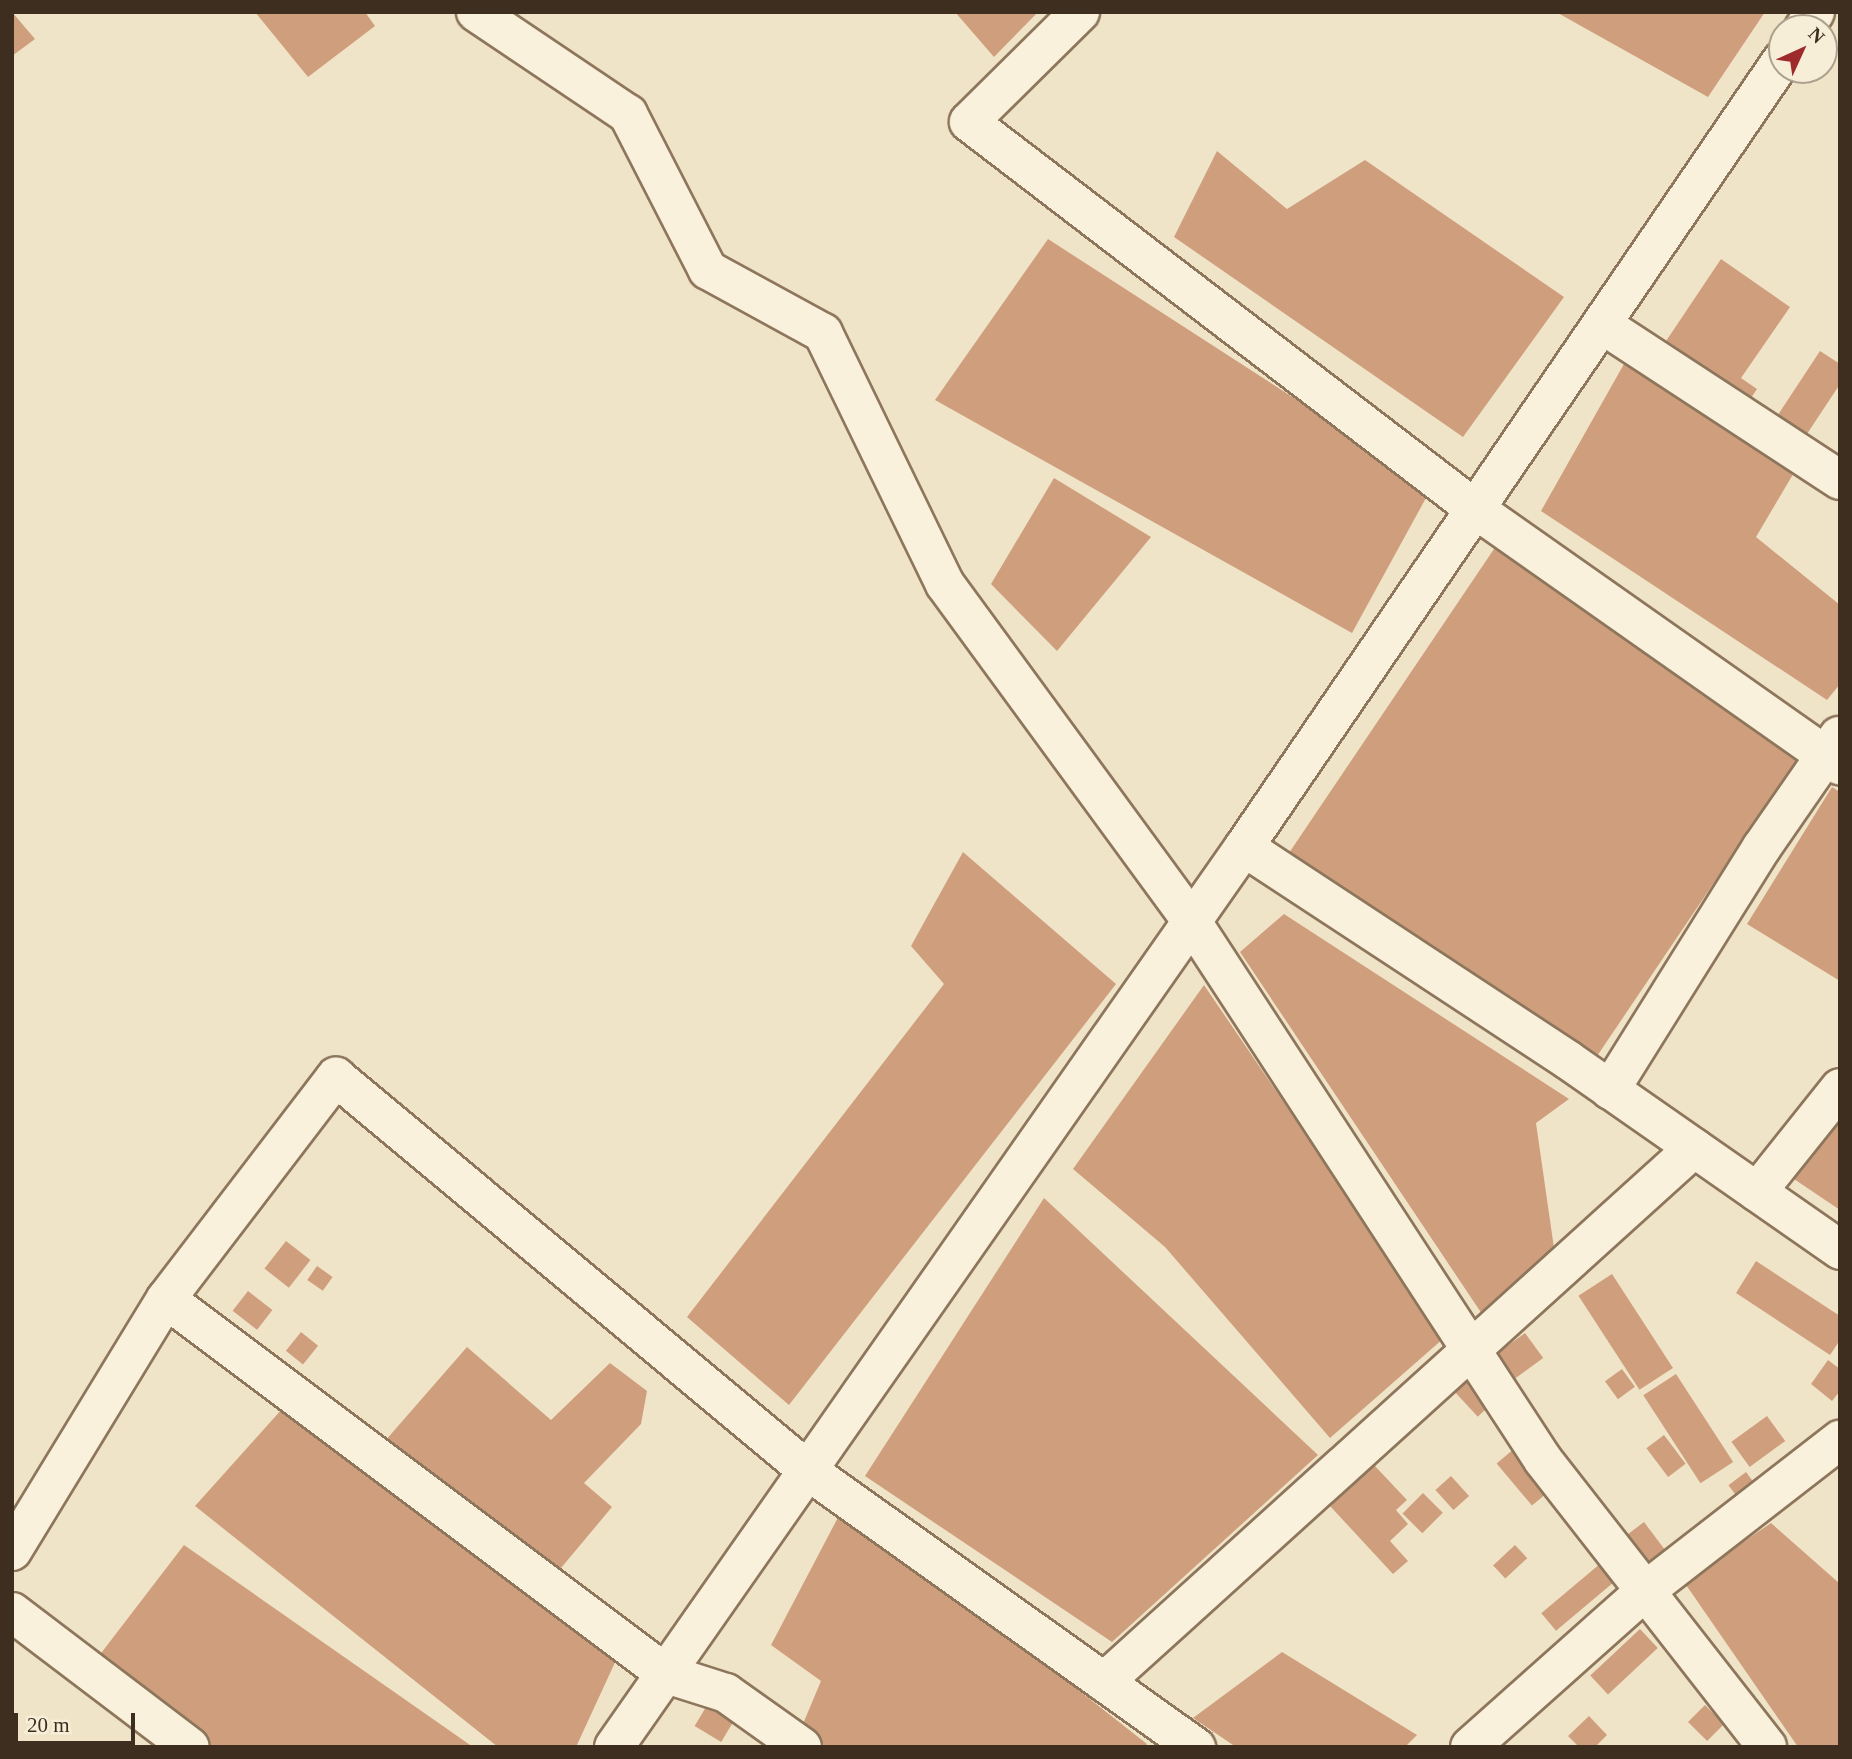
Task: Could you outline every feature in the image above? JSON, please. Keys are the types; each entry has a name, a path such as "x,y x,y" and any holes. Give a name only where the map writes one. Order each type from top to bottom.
{"street":[{"path":"476,12 628,114 708,270 823,333 945,584 1192,922 1543,1460 1767,1747"},
{"path":"1080,12 969,122 1475,509 1835,752 1762,847 1610,1090"},
{"path":"614,1747 1244,847 1768,81"},
{"path":"1603,325 1840,480"},
{"path":"1244,847 1610,1090 1840,1250"},
{"path":"12,1551 166,1299 336,1077 807,1471 1196,1747"},
{"path":"1757,1192 1840,1088"},
{"path":"1104,1682 1694,1148"},
{"path":"166,1299 666,1674 726,1693 802,1747"},
{"path":"1470,1747 1645,1591 1840,1440"},
{"path":"12,1612 190,1747"}],"building":[{"path":"12,12 35,39 12,56"},
{"path":"255,12 365,12 375,26 308,77"},
{"path":"955,12 1038,12 994,57"},
{"path":"1556,12 1765,12 1708,97"},
{"path":"1217,151 1287,209 1365,160 1564,297 1463,437 1174,237"},
{"path":"1048,239 1432,487 1352,633 935,400"},
{"path":"1721,259 1790,307 1741,378 1757,389 1741,413 1656,356"},
{"path":"1633,348 1802,459 1756,537 1840,605 1840,684 1827,700 1541,511"},
{"path":"1820,351 1840,364 1840,384 1799,446 1770,427"},
{"path":"1054,478 1151,537 1057,651 991,584"},
{"path":"1496,546 1802,752 1592,1063 1286,857"},
{"path":"1832,787 1840,792 1840,981 1747,924"},
{"path":"963,852 1116,984 789,1405 687,1317 944,984 911,946"},
{"path":"1284,914 1569,1099 1536,1123 1555,1255 1482,1314 1240,952"},
{"path":"1204,985 1444,1338 1330,1438 1165,1247 1073,1169"},
{"path":"1840,1116 1840,1210 1791,1177"},
{"path":"1044,1198 1318,1455 1112,1642 865,1476"},
{"path":"286,1241 310,1260 289,1288 264,1269"},
{"path":"1756,1261 1840,1316 1840,1340 1830,1355 1736,1293"},
{"path":"317,1266 333,1277 323,1291 307,1280"},
{"path":"1612,1274 1673,1368 1639,1390 1578,1296"},
{"path":"248,1291 272,1310 257,1330 233,1311"},
{"path":"301,1332 318,1346 303,1364 286,1351"},
{"path":"1525,1333 1543,1358 1512,1381 1493,1356"},
{"path":"467,1347 551,1420 610,1363 647,1391 641,1424 584,1483 612,1507 551,1580 385,1441"},
{"path":"1828,1360 1840,1369 1840,1391 1832,1401 1811,1384"},
{"path":"1622,1369 1635,1387 1618,1399 1605,1381"},
{"path":"1676,1374 1733,1462 1700,1483 1643,1395"},
{"path":"1465,1378 1490,1405 1478,1417 1453,1390"},
{"path":"291,1399 618,1656 576,1747 498,1747 195,1506"},
{"path":"1767,1416 1785,1441 1750,1467 1731,1442"},
{"path":"1664,1435 1686,1464 1668,1477 1646,1448"},
{"path":"1515,1448 1550,1490 1532,1506 1497,1463"},
{"path":"1374,1465 1407,1500 1396,1510 1408,1524 1390,1541 1408,1561 1393,1574 1330,1506"},
{"path":"1746,1472 1762,1493 1744,1506 1728,1485"},
{"path":"1451,1476 1469,1496 1453,1510 1435,1490"},
{"path":"1423,1493 1443,1513 1422,1533 1402,1514"},
{"path":"844,1506 1147,1744 1145,1747 827,1747 800,1731 821,1681 771,1645"},
{"path":"1644,1522 1666,1551 1645,1566 1623,1538"},
{"path":"1771,1523 1839,1583 1840,1747 1798,1747 1684,1582"},
{"path":"184,1545 473,1747 207,1747 92,1665"},
{"path":"1515,1545 1527,1558 1505,1579 1493,1565"},
{"path":"1601,1563 1616,1581 1556,1631 1541,1613"},
{"path":"1640,1629 1658,1648 1608,1694 1590,1675"},
{"path":"1282,1652 1417,1735 1405,1747 1236,1747 1193,1718"},
{"path":"709,1702 736,1718 721,1742 695,1726"},
{"path":"1705,1705 1724,1724 1707,1741 1688,1722"},
{"path":"1589,1716 1607,1735 1595,1747 1579,1747 1568,1736"}]}
